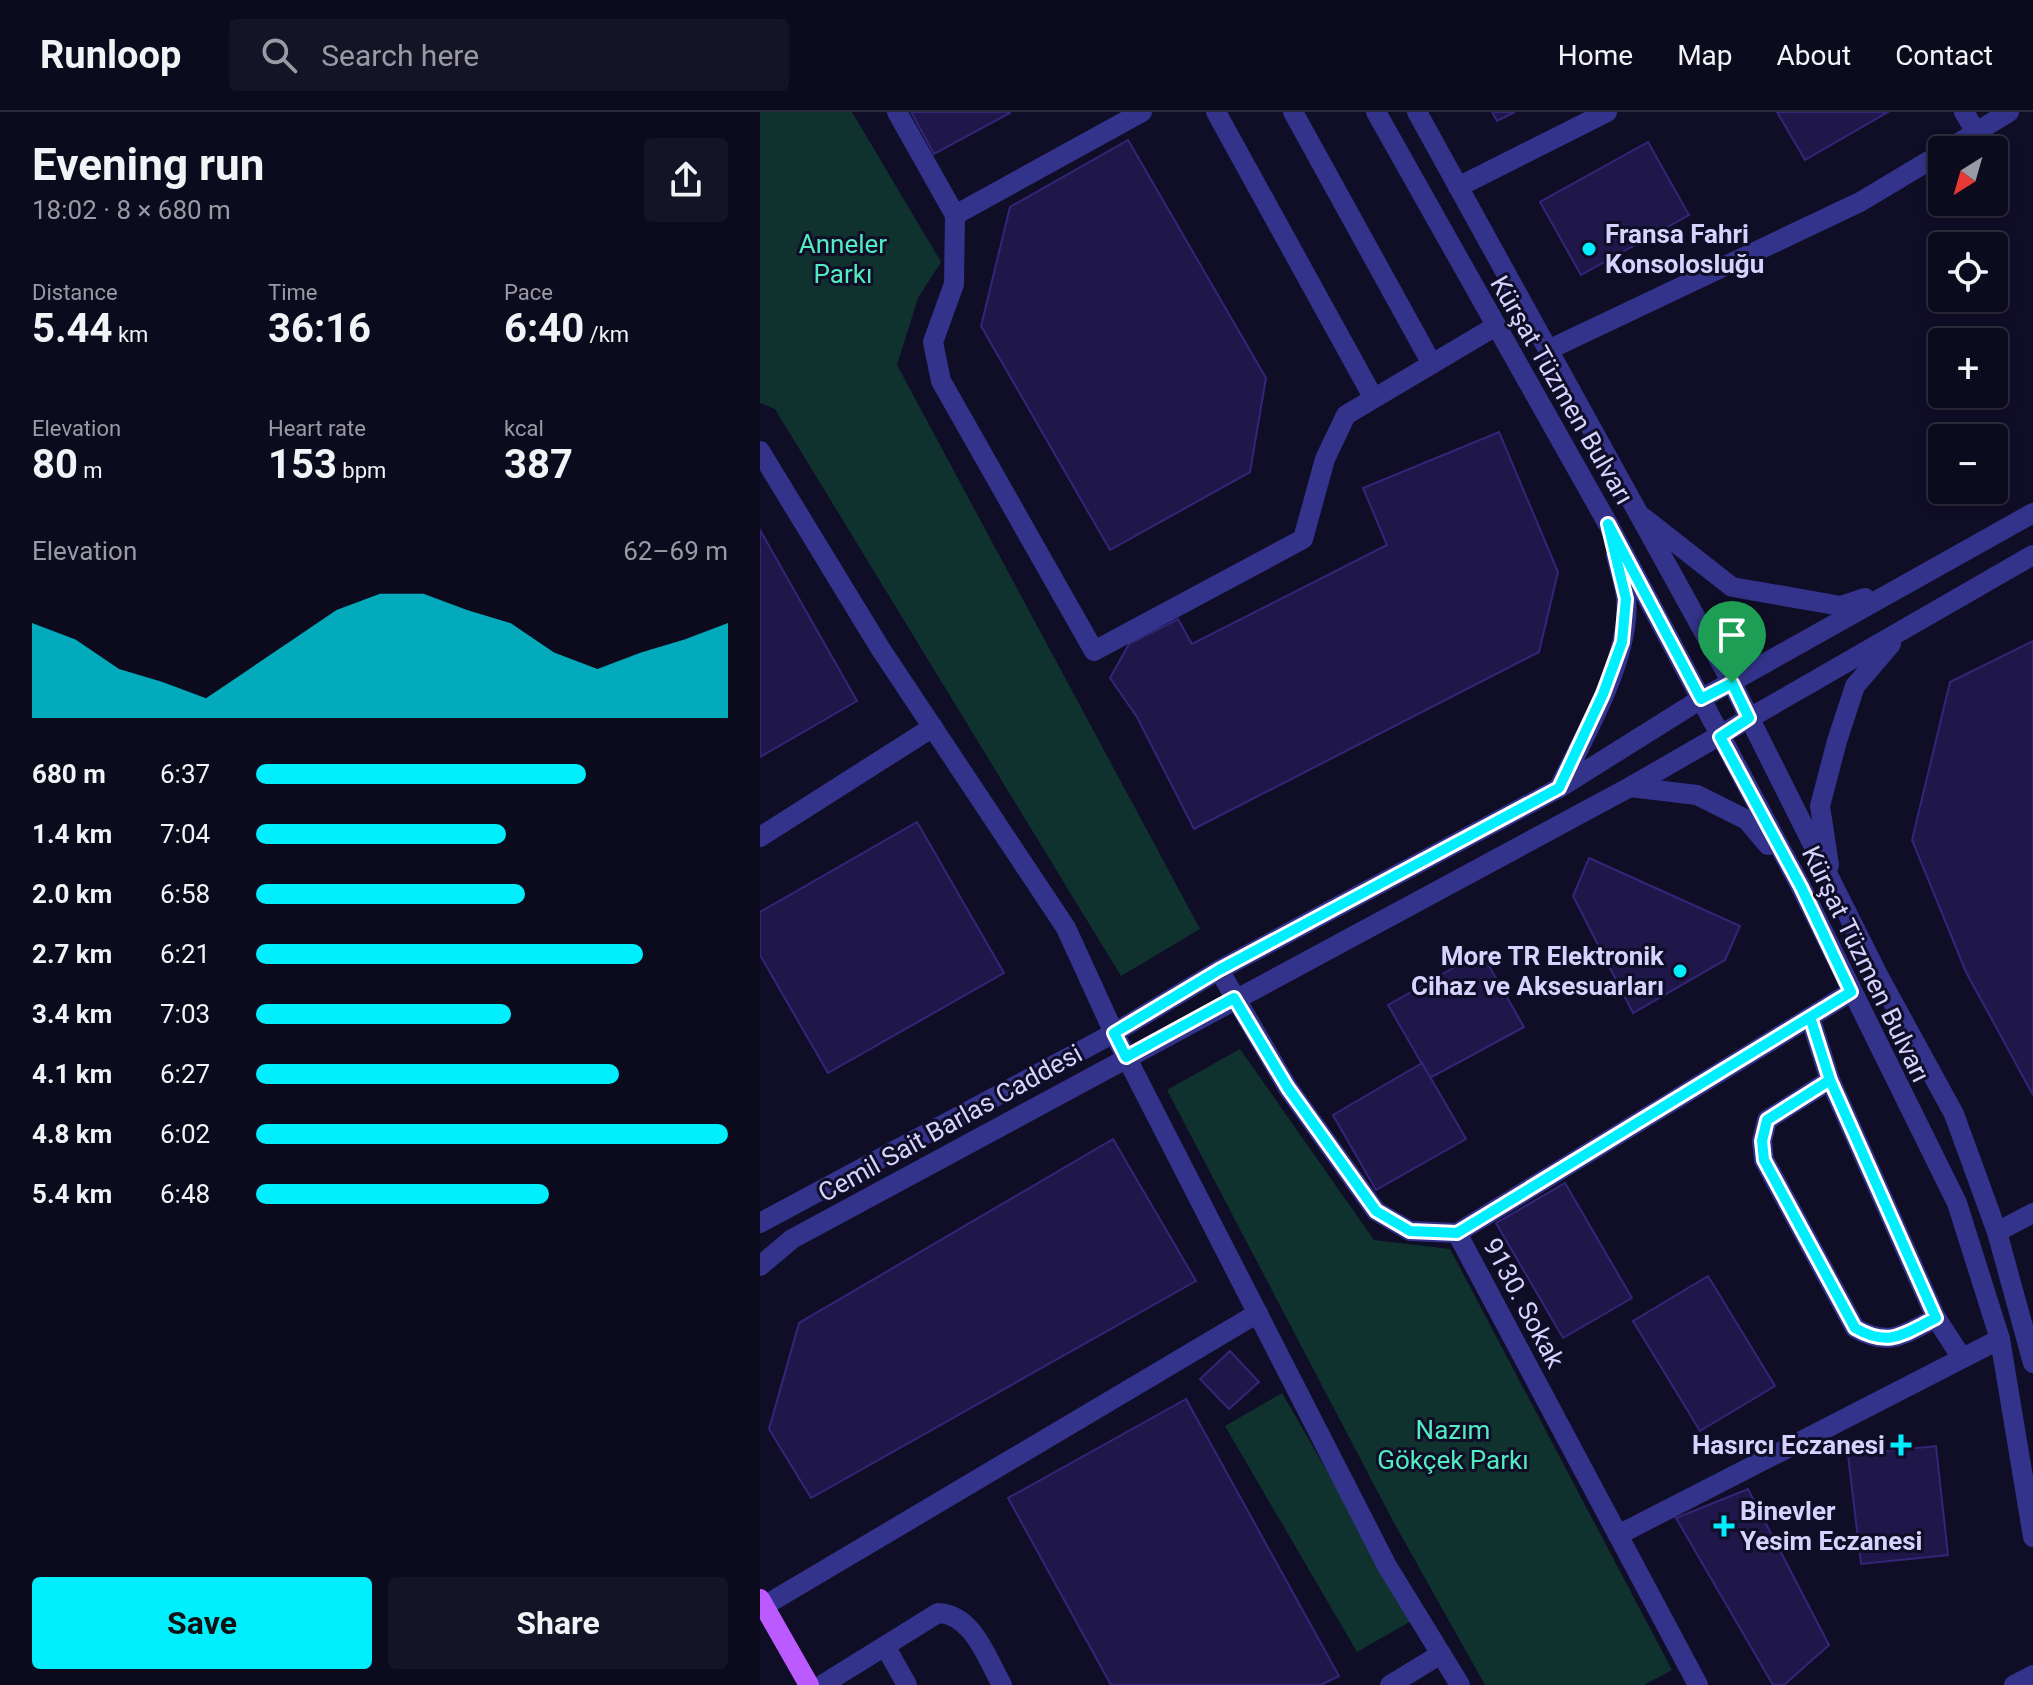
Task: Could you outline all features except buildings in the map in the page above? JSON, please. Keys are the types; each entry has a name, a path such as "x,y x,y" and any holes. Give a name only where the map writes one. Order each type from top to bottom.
{"main road":[{"path":"762,1603 809,1685"}],"street":[{"path":"897,112 955,215 954,284 933,342 941,381 1094,651 1303,539 1325,459 1346,415 1496,326"},
{"path":"955,215 1142,112"},
{"path":"1216,112 1373,397"},
{"path":"1293,112 1432,364"},
{"name":"Kürşat Tüzmen Bulvarı","path":"1376,112 1608,524 1801,887 1957,1203 2000,1339 2033,1537"},
{"name":"Kürşat Tüzmen Bulvarı","path":"1417,112 1732,683 1831,881 1954,1114 1997,1232 2033,1363"},
{"path":"1458,187 1607,112"},
{"path":"1964,112 1976,132"},
{"path":"1969,136 2009,112"},
{"path":"1548,350 1860,202 1928,161"},
{"path":"760,451 933,727 1066,928 1126,1057 1387,1566 1460,1685"},
{"path":"1635,510 1732,587 1841,606 1914,580 2033,513"},
{"path":"1559,788 1603,694 1622,642 1626,599 1608,524"},
{"name":"Cemil Sait Barlas Caddesi","path":"760,1266 792,1239 1630,787 2033,555"},
{"name":"Cemil Sait Barlas Caddesi","path":"760,1223 1114,1033 1219,970 1559,788 1701,699 1914,580"},
{"path":"1831,881 1820,806 1837,741 1855,686 1902,632"},
{"path":"760,837 933,727"},
{"path":"1630,787 1697,795 1747,820 1801,887"},
{"name":"9130. Sokak","path":"1219,970 1288,1088 1376,1211 1410,1231 1457,1233 1693,1683"},
{"path":"1457,1233 1851,992"},
{"path":"1810,1017 1830,1080 1936,1318 1962,1358"},
{"path":"1830,1080 1767,1120 1762,1141 1764,1160 1855,1328 1874,1339 1893,1339 1936,1318"},
{"path":"1997,1232 2033,1213"},
{"path":"762,1603 1258,1313"},
{"path":"1618,1535 2000,1339"},
{"path":"822,1685 938,1613 950,1613 967,1624 1002,1685"},
{"path":"885,1646 907,1685"},
{"path":"1390,1685 1441,1654"},
{"path":"2014,1685 2033,1675"}],"green space":[{"name":"Anneler Parkı","path":"760,112 852,112 941,262 918,298 897,365 1200,929 1121,976 775,409 760,403"},
{"name":"Nazım Gökçek Parkı","path":"1240,1049 1374,1240 1450,1249 1672,1670 1644,1685 1485,1685 1393,1521 1167,1090"},
{"path":"1282,1393 1413,1620 1357,1652 1225,1426"}],"place":[{"name":"Fransa Fahri Konsolosluğu","path":"1589,249"},
{"name":"More TR Elektronik Cihaz ve Aksesuarları","path":"1680,971"},
{"name":"Hasırcı Eczanesi","path":"1901,1445"},
{"name":"Binevler Yesim Eczanesi","path":"1724,1526"}],"route":[{"path":"1732,683 1701,699 1608,524 1626,599 1622,642 1603,694 1559,788 1219,970 1114,1033 1126,1057 1234,998 1288,1088 1376,1211 1410,1231 1457,1233 1810,1017 1830,1080 1936,1318 1893,1339 1874,1339 1855,1328 1764,1160 1762,1141 1767,1120 1830,1080 1810,1017 1851,992 1801,887 1720,737 1749,718 1732,683"}]}
